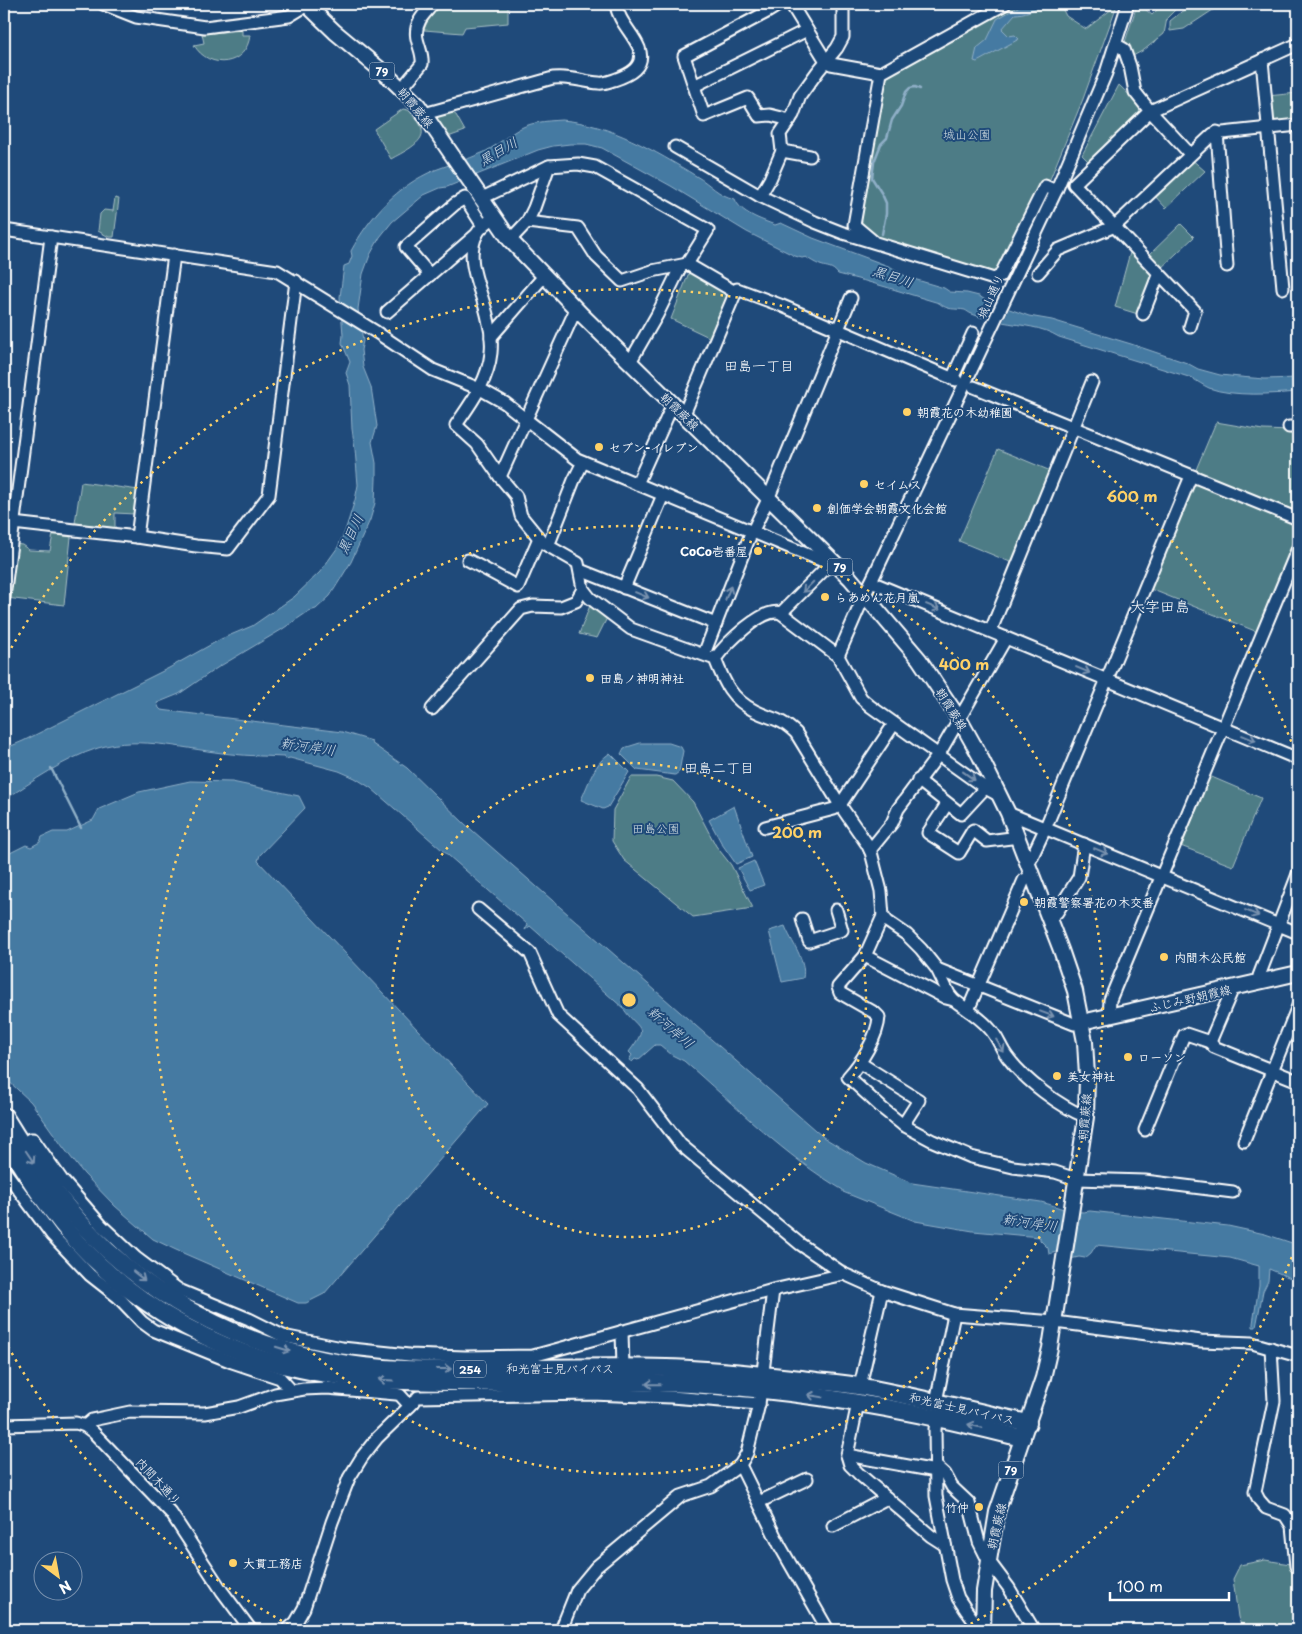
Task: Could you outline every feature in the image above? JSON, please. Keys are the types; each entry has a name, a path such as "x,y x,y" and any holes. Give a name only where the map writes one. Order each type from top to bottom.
{"highway":[{"name":"和光富士見バイパス","path":"4,1116 44,1177 82,1224 124,1264 172,1300 224,1328 291,1352 359,1365 420,1383 623,1368 666,1368 763,1375 860,1386 936,1409 1025,1431"},
{"name":"和光富士見バイパス","path":"4,1138 42,1198 80,1244 123,1285 177,1322 230,1348 280,1365 339,1376 420,1383 602,1382 692,1384 760,1397 809,1395 858,1403 936,1409"}],"main road":[{"name":"朝霞蕨線","path":"307,4 335,32 402,88 424,114 478,196 485,226 510,240 576,309 836,562 865,595 919,659 960,720 1008,813 1072,980 1082,1022 1087,1076 1086,1117 1045,1370 997,1512 984,1591 983,1628"},
{"name":"ふじみ野朝霞線","path":"1082,1022 1298,973"}],"street":[{"path":"103,4 136,17 205,27 289,16 307,4"},
{"path":"402,88 422,64 423,60 416,38 417,29 420,19 432,4"},
{"path":"424,114 554,78 565,76 601,84 627,76 638,67 641,57 638,45 619,15 616,4"},
{"path":"780,4 766,8 684,56 704,116 748,98 759,116 770,115 790,120"},
{"path":"791,4 826,61 831,64 881,73 1005,4"},
{"path":"760,196 770,179 782,151 780,134 790,120 800,96 843,37 843,4"},
{"name":"城山通り","path":"838,656 1056,191 1106,73 1128,4"},
{"path":"694,86 807,30"},
{"path":"1116,44 1124,49 1130,66 1135,92 1190,154"},
{"path":"1190,327 1196,311 1074,184 1150,111 1298,44"},
{"path":"1262,60 1283,288"},
{"path":"876,243 854,225 881,73"},
{"path":"1038,273 1058,250 1115,226 1190,154 1217,132 1298,125"},
{"path":"1217,132 1227,266"},
{"path":"675,147 760,196 842,233 994,279 1000,276 1045,186 1056,191"},
{"path":"782,151 810,156"},
{"path":"478,196 549,166 578,164 594,167 708,230 684,265 630,362"},
{"path":"510,240 527,222 549,166"},
{"path":"430,275 406,246 455,204 465,198 485,226"},
{"path":"527,222 578,228 596,256 622,281 652,271 684,265 735,292"},
{"path":"387,312 485,226"},
{"path":"485,226 472,252 473,266 488,319 491,337 490,361 480,389 456,425 476,444 516,496 521,516 543,542 578,563 583,589 590,598 632,629 715,659 723,681 730,691 746,706 778,719 787,724 796,733 870,850 881,891 883,916 865,956 838,987 840,993 879,1016 878,1023 860,1063 848,1077 903,1125 946,1148 971,1157 1013,1167 1055,1172 1076,1182 1145,1181 1233,1192"},
{"path":"4,230 273,270 296,281 433,370 480,389 505,402 571,456 818,559 836,562"},
{"path":"4,597 8,523 51,237"},
{"path":"137,537 174,255"},
{"path":"1143,314 1159,273"},
{"path":"491,337 544,276"},
{"path":"8,523 228,549 269,495 296,281"},
{"path":"684,414 737,289 780,305 954,379 973,333"},
{"path":"704,654 752,532 769,497 851,298"},
{"path":"500,477 576,309"},
{"path":"991,630 1092,382"},
{"path":"974,387 1298,519"},
{"path":"637,484 673,404"},
{"path":"468,560 518,587 583,462"},
{"path":"968,1010 1030,870 1032,860 1191,476"},
{"path":"624,588 664,495"},
{"path":"1109,1017 1110,1000 1298,548"},
{"path":"781,613 825,569 836,562"},
{"path":"580,570 716,624"},
{"path":"872,582 1298,758"},
{"path":"432,709 521,609 533,606 561,607 576,601 583,589"},
{"path":"715,659 737,635 753,622 770,612 776,611 781,613 838,656 861,698 870,706 985,788 1000,796"},
{"path":"870,850 892,823 898,809 939,754 1006,638"},
{"path":"765,827 834,809 840,805 894,724"},
{"path":"918,780 961,814 985,788"},
{"path":"947,804 928,833 959,853 972,830 987,841 1011,838 1016,835"},
{"path":"1008,813 1298,933"},
{"path":"1049,919 1057,912 1079,877 1084,844"},
{"path":"1259,982 1259,976 1298,874"},
{"path":"478,909 530,953 558,1015 638,1089 681,1145 800,1244 844,1274 882,1291 954,1314 1055,1317 1201,1341 1252,1343 1298,1356"},
{"path":"802,919 809,941 842,930 836,910"},
{"path":"883,916 888,922 907,935 937,969 954,1000 992,1030 1009,1059 1030,1081 1059,1102 1086,1117"},
{"path":"865,956 946,998 954,1000"},
{"path":"937,969 1074,1024 1082,1022"},
{"path":"1210,1042 1232,988"},
{"path":"1244,1141 1298,1006"},
{"path":"1145,1130 1186,1034 1210,1042 1214,1046 1298,1081"},
{"path":"860,1063 918,1100 903,1125"},
{"path":"30,1139 33,1139 62,1180 90,1213 116,1240 152,1272 179,1290 249,1319 283,1336 342,1348 409,1355 525,1357 543,1354 773,1290 844,1274"},
{"path":"4,1170 52,1236 90,1275 130,1307 142,1322 153,1330 232,1362 280,1378 291,1390"},
{"path":"560,1630 577,1590 596,1567 681,1496 711,1486 740,1465 747,1453 760,1397 773,1290"},
{"path":"860,1386 882,1291"},
{"path":"954,1314 936,1409 936,1496 952,1580 958,1598 974,1621 983,1628"},
{"path":"622,1332 623,1368"},
{"path":"1271,1348 1274,1401 1255,1492 1266,1508 1285,1516 1292,1526 1296,1566 1298,1568"},
{"path":"287,1630 296,1622 304,1608 332,1522 349,1478 377,1438 410,1406 420,1383"},
{"path":"4,1425 76,1423 85,1426 92,1420 130,1412 205,1413 239,1406 291,1390 327,1388 396,1394 400,1395 410,1406"},
{"path":"858,1403 847,1455 850,1464 886,1498 931,1536 945,1545"},
{"name":"内間木通り","path":"85,1426 99,1438 171,1513 222,1591 251,1630"},
{"path":"847,1455 936,1468 945,1474 952,1487 969,1503 979,1542 988,1560 1009,1588 1034,1630"},
{"path":"740,1465 780,1546 828,1630"},
{"path":"759,1502 808,1479"},
{"path":"833,1526 886,1498"},
{"path":"969,1630 983,1628"}],"green space":[{"path":"439,4 508,4 508,23 465,27 462,33 424,30"},
{"name":"城山公園","path":"1013,4 1060,4 1066,16 1086,29 1117,5 1083,99 1048,184 999,275 886,243 858,223 884,74"},
{"path":"1152,4 1146,10 1152,15 1163,4 1169,4 1175,10 1167,18 1164,34 1144,50 1131,57 1125,42 1137,5"},
{"path":"1191,4 1222,4 1184,29 1170,31 1170,21"},
{"path":"242,30 242,35 250,35 242,53 235,59 218,61 209,59 194,45 204,43 202,34"},
{"path":"1119,85 1143,108 1089,162 1082,155"},
{"path":"1298,93 1298,122 1269,125 1267,96"},
{"path":"403,109 408,110 416,119 421,127 422,135 411,147 391,159 374,129"},
{"path":"447,109 456,115 465,131 448,137 432,114"},
{"path":"1190,158 1205,171 1166,208 1153,194"},
{"path":"115,198 119,199 114,237 109,237 98,231 100,214 104,210 113,211"},
{"path":"1181,224 1194,237 1159,270 1148,256"},
{"path":"1131,249 1155,273 1138,314 1115,307"},
{"path":"690,270 730,294 713,339 671,319"},
{"path":"1216,422 1263,430 1292,431 1298,437 1298,515 1195,472"},
{"path":"998,449 1053,472 1015,564 959,541"},
{"path":"1193,480 1298,525 1298,539 1260,633 1148,588"},
{"path":"81,482 139,490 135,514 115,513 115,528 75,523"},
{"path":"53,534 71,537 64,605 6,598 15,544 22,545 29,550 50,551"},
{"path":"591,603 608,616 597,638 579,634"},
{"path":"1207,775 1261,798 1233,866 1178,845"},
{"name":"田島公園","path":"631,777 656,777 673,781 693,802 716,846 731,865 753,908 693,917 624,860 612,841 613,810"},
{"path":"1265,1560 1290,1564 1294,1575 1298,1578 1298,1630 1243,1630 1238,1617 1233,1579 1240,1565"}],"water":[{"path":"1023,4 1042,4 1029,11 1015,14 1002,29 1009,36 1015,35 1019,39 977,62 974,61 977,48 987,40 997,19"},
{"path":"562,120 597,127 632,140 702,179 724,195 735,199 746,212 764,221 775,225 781,223 813,238 891,267 907,277 944,288 950,292 979,296 987,301 1029,316 1052,320 1131,344 1187,363 1198,369 1220,375 1265,379 1298,378 1298,392 1253,394 1219,391 1209,388 1192,378 1059,337 1052,333 1032,327 983,318 965,310 949,308 939,303 838,274 832,268 818,264 806,257 795,256 747,232 671,186 602,148 586,144 570,144 538,150 424,195 392,222 380,237 370,255 363,274 358,309 363,341 361,350 363,367 371,387 377,426 372,442 376,463 375,503 370,520 351,562 330,596 316,609 309,611 217,668 179,694 157,703 159,708 161,710 342,732 372,741 371,743 407,768 465,824 823,1137 866,1163 912,1183 1041,1202 1078,1212 1090,1211 1228,1226 1265,1234 1298,1245 1298,1281 1269,1269 1268,1281 1263,1291 1256,1327 1253,1327 1253,1323 1259,1286 1259,1266 1230,1258 1096,1245 1085,1258 1070,1259 1056,1252 1049,1254 1048,1248 1040,1240 1040,1237 973,1231 915,1221 843,1192 843,1190 800,1162 780,1146 684,1061 672,1055 660,1045 655,1045 638,1060 635,1059 632,1062 629,1060 632,1055 629,1052 641,1032 640,1028 623,1008 530,926 525,930 527,924 371,788 339,771 290,758 285,759 284,757 238,755 148,743 114,744 73,758 4,800 4,749 169,668 221,639 252,626 294,597 320,572 338,547 345,531 358,485 352,429 350,385 346,373 350,362 342,343 340,297 344,266 349,264 352,256 351,251 376,214 409,184 435,170 486,151 525,126"},
{"path":"640,743 669,743 681,747 683,751 679,772 675,775 637,770 621,754 624,748"},
{"path":"610,753 629,772 608,807 603,809 581,800 596,768 604,757"},
{"path":"190,781 232,782 299,796 305,808 260,855 258,861 488,1104 324,1294 306,1303 298,1303 153,1239 115,1206 84,1174 31,1102 4,1077 4,856 26,845 31,847 40,842 42,837 53,832 67,832 93,820 99,809 139,792"},
{"path":"734,806 752,857 736,864 709,820"},
{"path":"754,861 764,885 750,890 738,868"},
{"path":"785,926 801,958 804,971 803,978 782,982 769,931"}],"pier":[{"path":"991,300 1010,307 1002,324 983,320"}],"waterway":[{"path":"882,234 886,203 872,178 874,162 881,144 887,138 892,120 901,106 906,92 910,88 920,89"},
{"path":"51,768 81,828"}],"place":[{"name":"朝霞花の木幼稚園","path":"907,412"},
{"name":"セブン-イレブン","path":"599,447"},
{"name":"セイムス","path":"864,484"},
{"name":"創価学会朝霞文化会館","path":"817,508"},
{"name":"CoCo壱番屋","path":"758,551"},
{"name":"らあめん花月嵐","path":"825,597"},
{"name":"田島ノ神明神社","path":"590,678"},
{"name":"朝霞警察署花の木交番","path":"1024,902"},
{"name":"内間木公民館","path":"1164,957"},
{"name":"ローソン","path":"1128,1057"},
{"name":"美女神社","path":"1057,1076"},
{"name":"竹仲","path":"979,1507"},
{"name":"大貫工務店","path":"233,1563"}],"district":[{"name":"田島一丁目","path":"759,365"},
{"name":"大字田島","path":"1160,605"},
{"name":"田島二丁目","path":"719,767"}],"water label":[{"name":"黒目川","path":"498,151"},
{"name":"黒目川","path":"893,276"},
{"name":"黒目川","path":"350,534"},
{"name":"新河岸川","path":"308,746"},
{"name":"新河岸川","path":"671,1027"},
{"name":"新河岸川","path":"1030,1222"}]}
